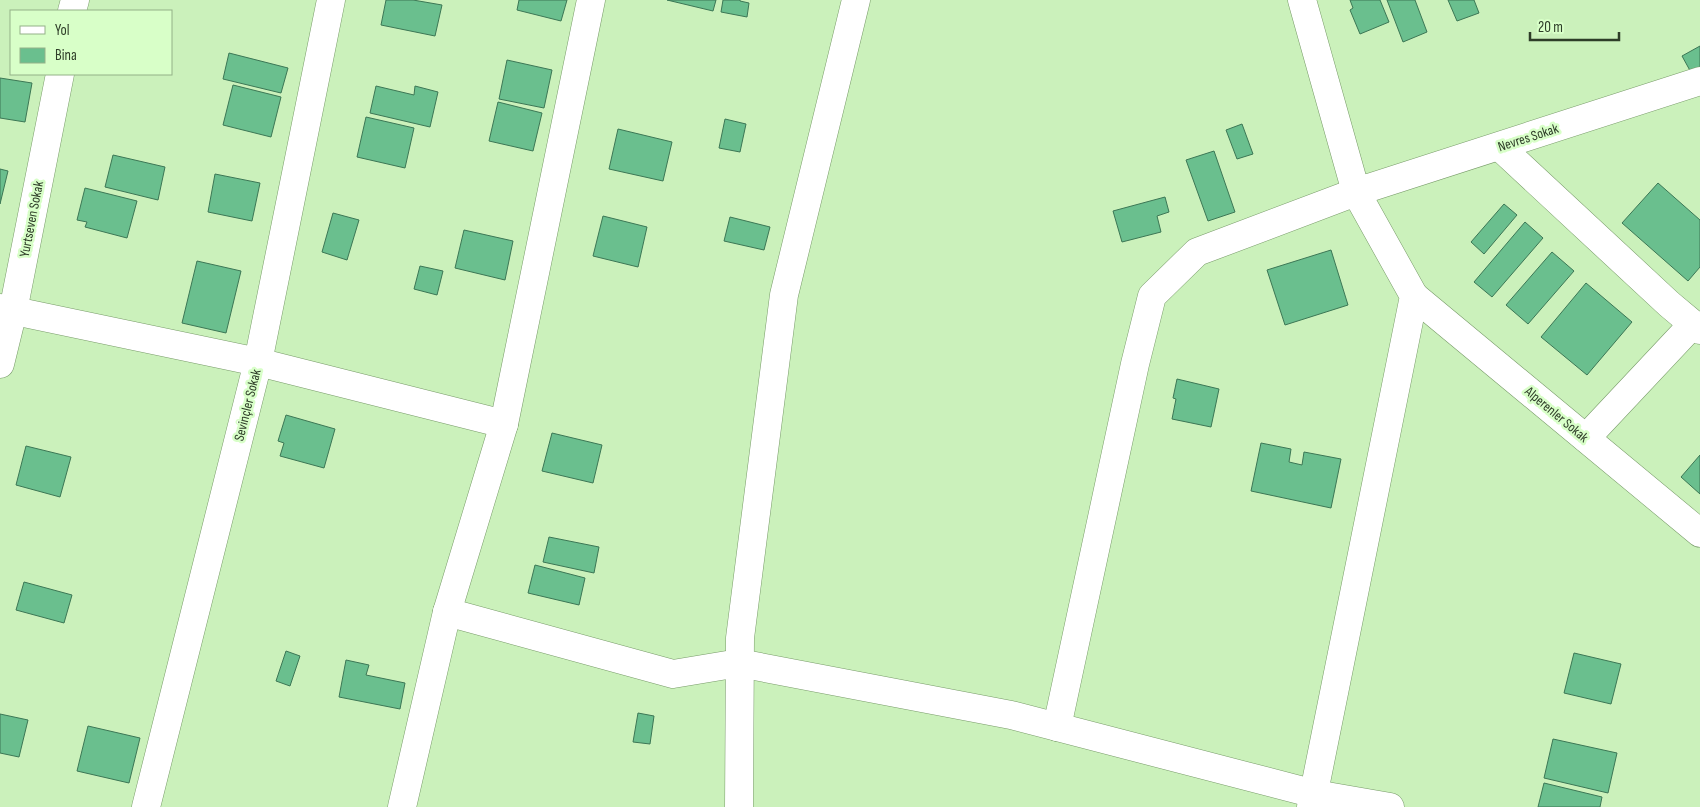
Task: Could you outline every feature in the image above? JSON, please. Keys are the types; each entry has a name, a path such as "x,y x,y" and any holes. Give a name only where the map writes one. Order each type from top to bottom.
{"street":[{"name":"Sevinçler Sokak","path":"146,807 258,362 330,0"},
{"path":"402,807 447,612 504,424 591,0"},
{"path":"739,807 740,638 784,295 856,0"},
{"path":"1302,0 1356,192 1414,296 1313,800"},
{"name":"Yurtseven Sokak","path":"0,364 6,309 60,75"},
{"name":"Nevres Sokak","path":"1057,727 1134,364 1152,296 1197,252 1356,192 1700,81"},
{"path":"1500,147 1697,327 1586,438"},
{"name":"Alperenler Sokak","path":"1414,296 1700,533"},
{"path":"6,309 258,362 504,424"},
{"path":"447,612 673,674 739,663 1011,715 1313,800 1390,807"}],"building":[{"path":"386,0 413,0 442,5 435,36 381,25"},
{"path":"519,0 567,0 561,21 517,10"},
{"path":"667,0 716,0 713,11"},
{"path":"723,0 740,0 749,3 747,17 721,12"},
{"path":"1350,0 1380,0 1389,22 1360,34 1350,10 1353,8"},
{"path":"1387,0 1415,0 1427,32 1403,42"},
{"path":"1448,0 1474,0 1479,13 1457,21"},
{"path":"1700,46 1700,73 1693,76 1682,56"},
{"path":"229,53 288,68 281,93 223,79"},
{"path":"507,60 552,70 544,108 499,99"},
{"path":"0,78 32,83 25,122 0,118"},
{"path":"233,85 281,97 271,137 223,125"},
{"path":"376,86 414,95 415,86 438,92 430,127 370,113"},
{"path":"498,102 542,113 533,151 489,141"},
{"path":"366,117 414,128 405,168 357,157"},
{"path":"725,119 746,124 740,152 719,148"},
{"path":"1242,124 1253,154 1237,159 1226,130"},
{"path":"618,129 672,142 663,181 609,169"},
{"path":"1214,151 1235,212 1208,221 1186,160"},
{"path":"113,155 165,167 158,200 105,187"},
{"path":"0,169 8,171 0,204"},
{"path":"215,174 260,183 252,221 208,212"},
{"path":"1658,183 1700,220 1700,267 1688,281 1622,223"},
{"path":"85,188 137,201 127,238 85,227 87,222 77,220"},
{"path":"1165,197 1169,212 1157,216 1161,232 1122,242 1113,211"},
{"path":"1504,204 1517,215 1484,254 1471,242"},
{"path":"333,213 359,220 347,260 322,252"},
{"path":"603,216 647,227 638,267 593,256"},
{"path":"730,217 770,227 764,250 724,241"},
{"path":"1525,222 1543,238 1492,297 1474,282"},
{"path":"464,230 513,241 505,280 455,268"},
{"path":"1331,250 1348,305 1285,325 1267,270"},
{"path":"1552,252 1574,271 1528,324 1506,305"},
{"path":"197,261 241,271 226,333 182,323"},
{"path":"420,266 443,271 437,295 414,289"},
{"path":"1586,283 1632,322 1587,375 1541,337"},
{"path":"1177,379 1219,389 1211,427 1172,419 1176,399 1173,398"},
{"path":"286,415 335,429 324,468 280,456 284,443 278,441"},
{"path":"552,433 602,445 593,483 542,471"},
{"path":"1261,443 1291,449 1289,462 1302,465 1304,452 1341,459 1331,508 1251,491"},
{"path":"26,446 71,457 60,497 16,485"},
{"path":"1700,455 1700,494 1681,477"},
{"path":"549,537 599,547 594,573 543,562"},
{"path":"535,565 585,578 579,605 528,593"},
{"path":"24,582 72,595 64,623 16,610"},
{"path":"286,651 300,656 290,686 276,681"},
{"path":"1574,653 1621,664 1611,704 1564,693"},
{"path":"346,660 369,665 366,675 405,683 400,709 339,697"},
{"path":"638,713 654,716 650,744 633,742"},
{"path":"0,714 28,720 19,757 0,753"},
{"path":"88,726 140,738 129,783 77,771"},
{"path":"1553,739 1617,753 1608,793 1544,778"},
{"path":"1544,783 1602,797 1600,807 1538,807"}]}
